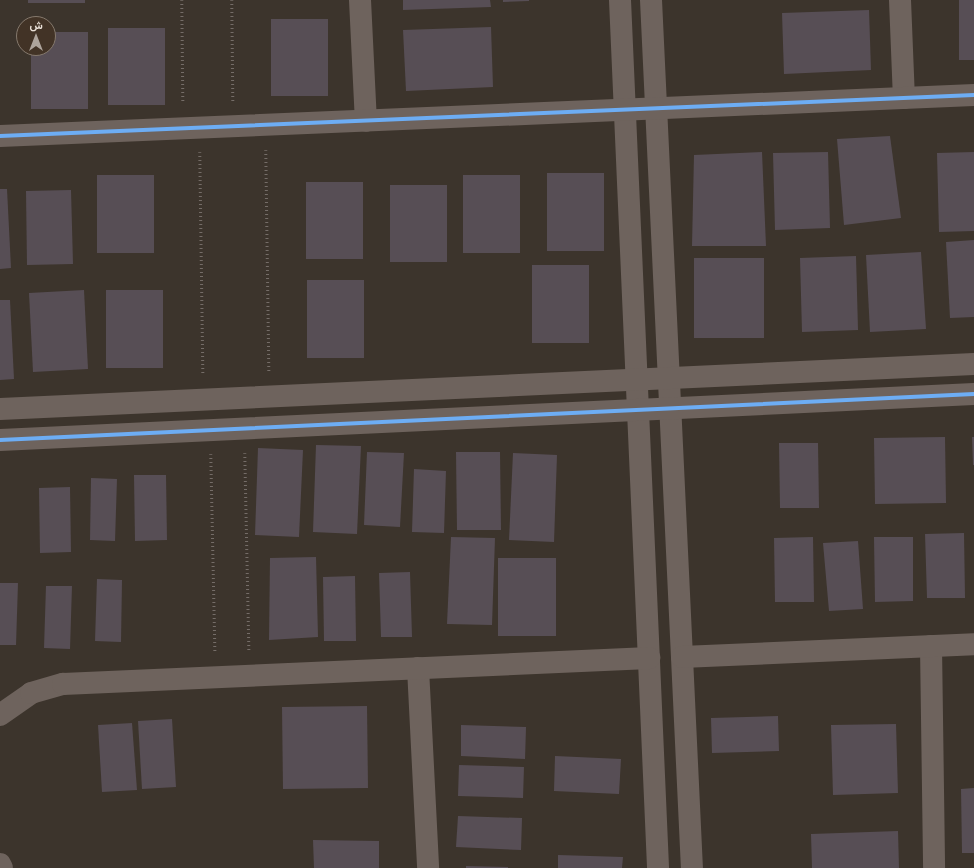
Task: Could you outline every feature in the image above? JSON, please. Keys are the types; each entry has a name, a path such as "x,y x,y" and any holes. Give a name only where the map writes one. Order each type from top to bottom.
{"street":[{"path":"360,0 366,121"},
{"path":"620,0 638,379 658,868"},
{"path":"652,0 692,868"},
{"path":"900,0 904,98"},
{"path":"0,136 192,128 234,128 266,125 974,95"},
{"path":"0,409 974,364"},
{"path":"0,440 974,394"},
{"path":"682,657 974,644"},
{"path":"931,646 934,868"},
{"path":"0,695 31,693 63,684 649,658"},
{"path":"418,668 428,868"},
{"path":"0,715 31,693"},
{"path":"0,864 2,868"}],"path":[{"path":"182,0 192,128 203,400"},
{"path":"232,0 234,128"},
{"path":"266,125 269,397"},
{"path":"245,428 250,676"},
{"path":"210,430 215,677"}],"building":[{"path":"28,0 85,0 85,3 28,3"},
{"path":"403,0 490,0 491,7 403,10"},
{"path":"503,0 529,0 529,1 503,2"},
{"path":"959,0 974,0 974,60 959,60"},
{"path":"869,10 871,70 784,74 782,13"},
{"path":"271,19 328,19 328,96 271,96"},
{"path":"491,27 493,87 406,91 403,30"},
{"path":"108,28 165,28 165,105 108,105"},
{"path":"56,32 88,32 88,109 31,109 31,56 56,56"},
{"path":"890,136 901,218 844,225 837,139"},
{"path":"762,152 766,246 692,246 694,155"},
{"path":"828,152 830,228 775,230 773,153"},
{"path":"974,152 974,231 939,232 937,153"},
{"path":"547,173 604,173 604,251 547,251"},
{"path":"97,175 154,175 154,253 97,253"},
{"path":"463,175 520,175 520,253 463,253"},
{"path":"306,182 363,182 363,259 306,259"},
{"path":"390,185 447,185 447,262 390,262"},
{"path":"0,189 7,189 11,268 0,269"},
{"path":"71,190 73,264 27,265 26,191"},
{"path":"974,240 974,317 950,318 946,242"},
{"path":"921,252 926,329 870,332 866,255"},
{"path":"856,256 858,330 802,332 800,258"},
{"path":"694,258 764,258 764,338 694,338"},
{"path":"532,265 589,265 589,343 532,343"},
{"path":"307,280 364,280 364,358 307,358"},
{"path":"84,290 88,369 33,372 29,293"},
{"path":"106,290 163,290 163,368 106,368"},
{"path":"0,300 10,300 14,379 0,380"},
{"path":"945,437 946,503 875,504 874,438"},
{"path":"972,437 974,437 974,465 973,465"},
{"path":"779,443 818,443 819,508 780,508"},
{"path":"316,445 361,446 357,534 313,532"},
{"path":"258,448 303,450 299,537 255,535"},
{"path":"367,452 404,453 400,527 364,525"},
{"path":"456,452 500,452 501,530 457,530"},
{"path":"513,453 557,455 554,542 509,540"},
{"path":"414,469 446,471 444,533 412,532"},
{"path":"134,475 166,475 167,540 135,541"},
{"path":"91,478 117,479 115,541 90,540"},
{"path":"70,487 71,552 40,553 39,488"},
{"path":"964,533 965,598 927,598 925,534"},
{"path":"451,537 495,538 492,625 447,624"},
{"path":"813,537 814,602 775,602 774,538"},
{"path":"874,537 913,537 913,601 875,602"},
{"path":"858,541 863,609 829,611 823,543"},
{"path":"316,557 318,637 269,640 270,558"},
{"path":"498,558 556,558 556,636 498,636"},
{"path":"410,572 412,637 381,637 379,573"},
{"path":"355,576 356,641 324,641 323,577"},
{"path":"97,579 122,580 121,642 95,641"},
{"path":"0,583 18,583 16,645 0,645"},
{"path":"46,586 72,586 70,649 44,648"},
{"path":"367,706 368,788 283,789 282,707"},
{"path":"778,716 779,751 712,753 711,718"},
{"path":"172,719 176,787 142,789 138,721"},
{"path":"132,723 137,790 102,792 98,725"},
{"path":"896,724 898,793 833,795 831,725"},
{"path":"461,725 526,727 525,759 461,756"},
{"path":"555,756 621,759 619,794 554,791"},
{"path":"459,765 524,767 523,798 458,796"},
{"path":"974,788 974,853 962,853 961,789"},
{"path":"458,816 522,818 521,850 456,847"},
{"path":"898,831 899,868 812,868 811,834"},
{"path":"313,840 379,841 379,868 314,868"},
{"path":"558,855 623,857 622,868 558,868"},
{"path":"466,866 508,867 508,868 466,868"}],"cycle path":[{"path":"0,136 974,95"},
{"path":"0,440 974,394"}]}
